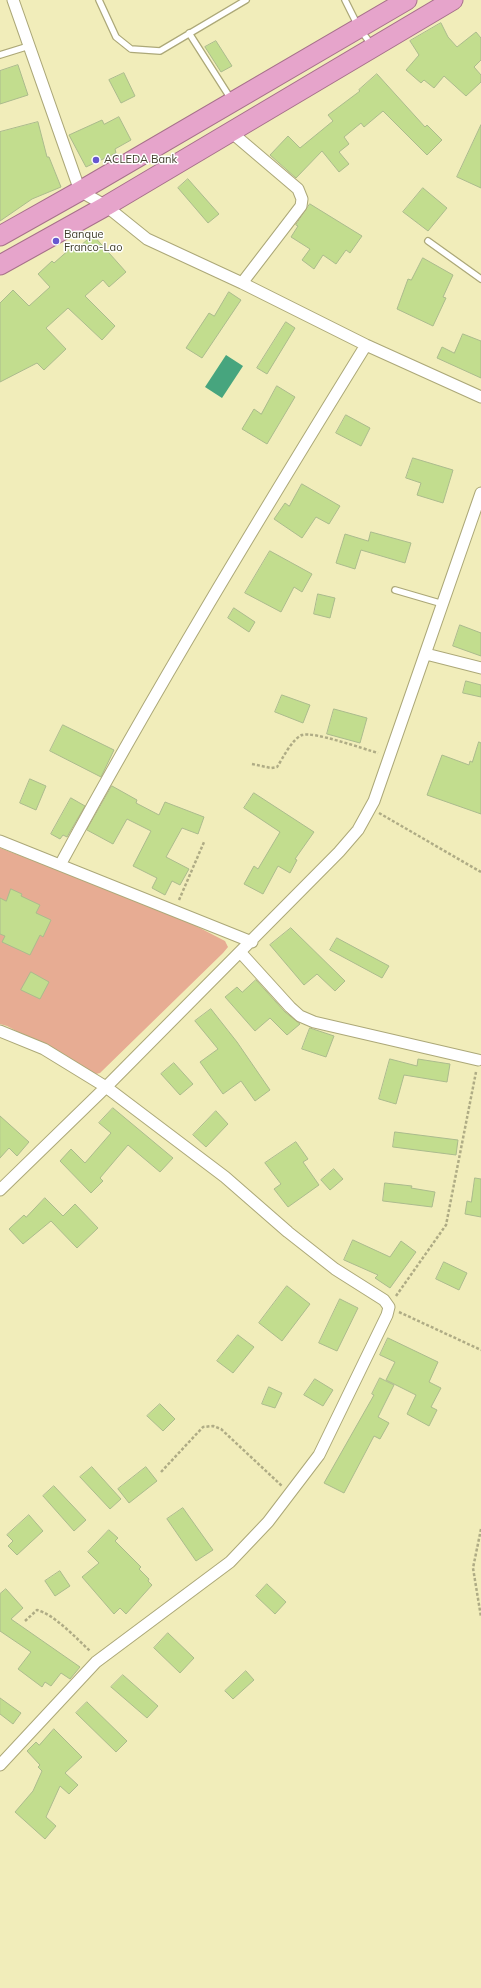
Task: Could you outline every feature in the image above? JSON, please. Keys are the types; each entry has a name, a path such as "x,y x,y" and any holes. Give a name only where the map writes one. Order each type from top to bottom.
{"highway":[{"path":"0,236 233,103 407,0"},
{"path":"0,265 106,206 453,0"}],"street":[{"path":"13,0 80,191 106,206 147,239 242,283 366,345 481,397"},
{"path":"231,132 298,189 302,199 301,206 242,283"},
{"path":"60,864 126,744 247,539 366,345"},
{"path":"0,1190 252,942 340,852 358,830 370,808 390,756 444,604 481,493"},
{"path":"426,654 481,668"},
{"path":"0,841 252,942"},
{"path":"241,953 300,1016 314,1022 478,1060"},
{"path":"0,1031 44,1049 106,1087 225,1177 288,1232 335,1269 384,1300 389,1307 387,1316 319,1455 268,1522 230,1562 100,1659 0,1765"}],"lane":[{"path":"99,0 116,37 131,50 160,51 246,0"},
{"path":"345,0 359,28 373,47"},
{"path":"189,34 233,103"},
{"path":"0,56 29,46"},
{"path":"428,241 481,279"},
{"path":"395,590 444,604"}],"path":[{"path":"252,764 271,768 277,766 296,740 303,735 314,735 390,756"},
{"path":"370,808 481,872"},
{"path":"175,911 204,842"},
{"path":"478,1060 446,1225 389,1307 481,1350"},
{"path":"161,1472 202,1427 213,1426 221,1429 290,1493"},
{"path":"481,1529 473,1568 481,1617"},
{"path":"26,1620 37,1610 41,1612 61,1626 100,1659"}],"shaded area":[{"path":"226,355 243,366 222,398 205,387"},
{"path":"0,848 171,913 225,941 228,947 100,1073 96,1074 7,1026 0,1024"}],"building":[{"path":"441,23 448,37 457,47 476,32 481,38 481,60 474,67 481,75 481,82 466,96 444,76 434,88 424,80 421,83 406,70 419,55 410,41"},
{"path":"216,41 232,66 221,72 205,47"},
{"path":"18,65 28,95 0,104 0,71"},
{"path":"124,73 135,96 121,103 109,80"},
{"path":"377,74 425,127 427,125 442,140 427,155 383,111 364,127 361,123 344,137 349,144 339,152 349,164 339,172 322,151 296,178 270,155 288,136 300,148 333,121 328,115 360,91 359,90"},
{"path":"119,117 131,140 115,149 116,153 86,167 69,135 102,120 104,124"},
{"path":"38,122 47,157 49,157 61,187 32,199 0,221 0,132"},
{"path":"481,125 481,188 457,177"},
{"path":"188,179 219,214 208,223 178,188"},
{"path":"423,188 447,208 428,231 403,212"},
{"path":"310,204 362,236 350,253 346,250 336,264 323,255 314,269 302,260 310,249 291,237 298,226 296,225"},
{"path":"93,235 126,272 109,287 103,280 85,296 115,326 102,340 68,308 46,328 66,349 44,370 37,363 0,382 0,303 13,290 29,306 50,287 38,274 52,261 54,263 71,248 74,251"},
{"path":"423,258 453,275 443,297 446,298 433,326 397,309 408,279 411,280"},
{"path":"229,292 241,300 202,358 186,348 209,313 214,316"},
{"path":"286,322 295,328 267,374 257,368"},
{"path":"463,334 481,341 481,378 437,358 442,347 454,353"},
{"path":"277,386 295,397 267,444 242,429 254,409 261,414"},
{"path":"346,415 370,428 361,446 336,433"},
{"path":"413,458 453,470 443,503 417,495 421,483 406,478"},
{"path":"302,484 340,506 329,524 316,517 302,538 274,519 285,503 289,506"},
{"path":"371,532 411,543 405,563 361,550 355,569 336,563 345,534 368,541"},
{"path":"270,551 312,574 302,592 294,587 281,612 245,593"},
{"path":"318,594 335,598 330,618 314,614"},
{"path":"234,608 255,622 249,632 228,618"},
{"path":"460,625 481,633 481,656 453,646"},
{"path":"466,681 481,685 481,697 463,693"},
{"path":"282,695 310,705 303,723 275,712"},
{"path":"334,709 367,718 360,743 327,734"},
{"path":"63,725 114,750 101,777 50,751"},
{"path":"479,742 481,743 481,814 427,795 442,755 469,765 470,761 472,762"},
{"path":"30,779 46,786 36,810 20,803"},
{"path":"112,786 137,800 136,803 159,815 165,802 204,817 198,834 182,828 166,857 189,869 180,885 172,881 165,895 152,888 157,878 133,866 151,831 127,819 113,844 87,830"},
{"path":"254,793 314,832 295,859 297,860 290,873 278,866 263,894 244,884 254,866 258,869 280,832 244,808"},
{"path":"71,798 85,806 67,837 63,835 60,839 51,834"},
{"path":"11,889 22,894 21,896 40,905 36,913 51,920 43,937 40,935 30,955 2,942 5,936 0,934 0,898 6,901"},
{"path":"291,928 345,981 335,991 317,974 304,985 270,945"},
{"path":"337,938 389,966 382,978 330,950"},
{"path":"31,972 49,982 40,999 21,990"},
{"path":"256,980 285,1012 300,1024 287,1035 270,1018 255,1031 225,997 237,987 242,992"},
{"path":"211,1009 237,1042 270,1090 255,1101 241,1081 223,1094 200,1062 218,1049 195,1021"},
{"path":"310,1028 334,1036 326,1057 302,1049"},
{"path":"390,1059 417,1066 418,1059 450,1064 447,1082 404,1075 396,1104 379,1099"},
{"path":"174,1063 193,1084 180,1095 161,1074"},
{"path":"113,1108 173,1158 160,1172 128,1145 100,1178 103,1181 91,1193 60,1161 71,1149 85,1163 111,1133 99,1123"},
{"path":"216,1111 228,1124 206,1147 193,1135"},
{"path":"0,1116 29,1142 17,1156 9,1148 0,1158"},
{"path":"395,1132 458,1140 456,1155 393,1147"},
{"path":"296,1142 308,1159 303,1162 319,1185 288,1207 274,1189 281,1184 265,1163"},
{"path":"334,1169 343,1179 330,1190 321,1180"},
{"path":"475,1178 481,1179 481,1217 465,1214 467,1201 471,1202"},
{"path":"385,1183 412,1186 411,1188 435,1192 432,1207 383,1201"},
{"path":"45,1198 63,1216 75,1204 98,1228 77,1248 51,1221 23,1244 9,1229 24,1215 26,1217"},
{"path":"353,1240 390,1257 401,1241 416,1252 390,1288 375,1278 378,1275 344,1260"},
{"path":"444,1262 467,1273 459,1290 436,1279"},
{"path":"287,1286 310,1304 282,1341 259,1323"},
{"path":"340,1299 358,1308 337,1351 319,1343"},
{"path":"238,1335 254,1347 233,1373 217,1361"},
{"path":"388,1338 438,1362 429,1382 441,1388 431,1407 437,1410 429,1426 407,1414 416,1395 386,1380 395,1362 380,1355"},
{"path":"380,1378 394,1385 378,1417 389,1423 380,1439 374,1436 344,1493 324,1483 374,1395 372,1394"},
{"path":"315,1379 333,1390 323,1406 304,1395"},
{"path":"269,1387 282,1393 275,1408 262,1404"},
{"path":"160,1404 175,1419 163,1431 147,1416"},
{"path":"92,1467 121,1499 110,1509 80,1477"},
{"path":"146,1467 157,1481 129,1503 118,1489"},
{"path":"54,1486 86,1520 74,1531 43,1496"},
{"path":"183,1508 213,1550 196,1561 167,1519"},
{"path":"29,1515 43,1531 17,1555 8,1546 13,1541 7,1535"},
{"path":"109,1530 118,1538 115,1541 141,1567 139,1569 149,1579 148,1581 152,1585 126,1614 120,1608 114,1614 82,1577 99,1563 88,1552"},
{"path":"60,1571 70,1586 55,1596 45,1581"},
{"path":"267,1584 286,1602 275,1614 256,1596"},
{"path":"6,1589 23,1608 11,1619 80,1667 70,1679 61,1673 51,1686 45,1682 42,1687 18,1669 31,1652 0,1631 0,1594"},
{"path":"168,1633 194,1658 180,1673 154,1648"},
{"path":"246,1671 254,1680 233,1699 225,1691"},
{"path":"123,1675 158,1706 147,1718 111,1687"},
{"path":"0,1698 21,1713 13,1724 0,1714"},
{"path":"87,1702 127,1741 116,1752 76,1713"},
{"path":"54,1729 82,1757 65,1773 78,1785 69,1794 60,1786 46,1817 56,1826 45,1839 15,1812 33,1791 42,1771 38,1767 40,1765 27,1751 36,1742 39,1745"}],"place":[{"name":"ACLEDA Bank","path":"96,160"},
{"name":"Banque Franco-Lao","path":"56,241"}]}
